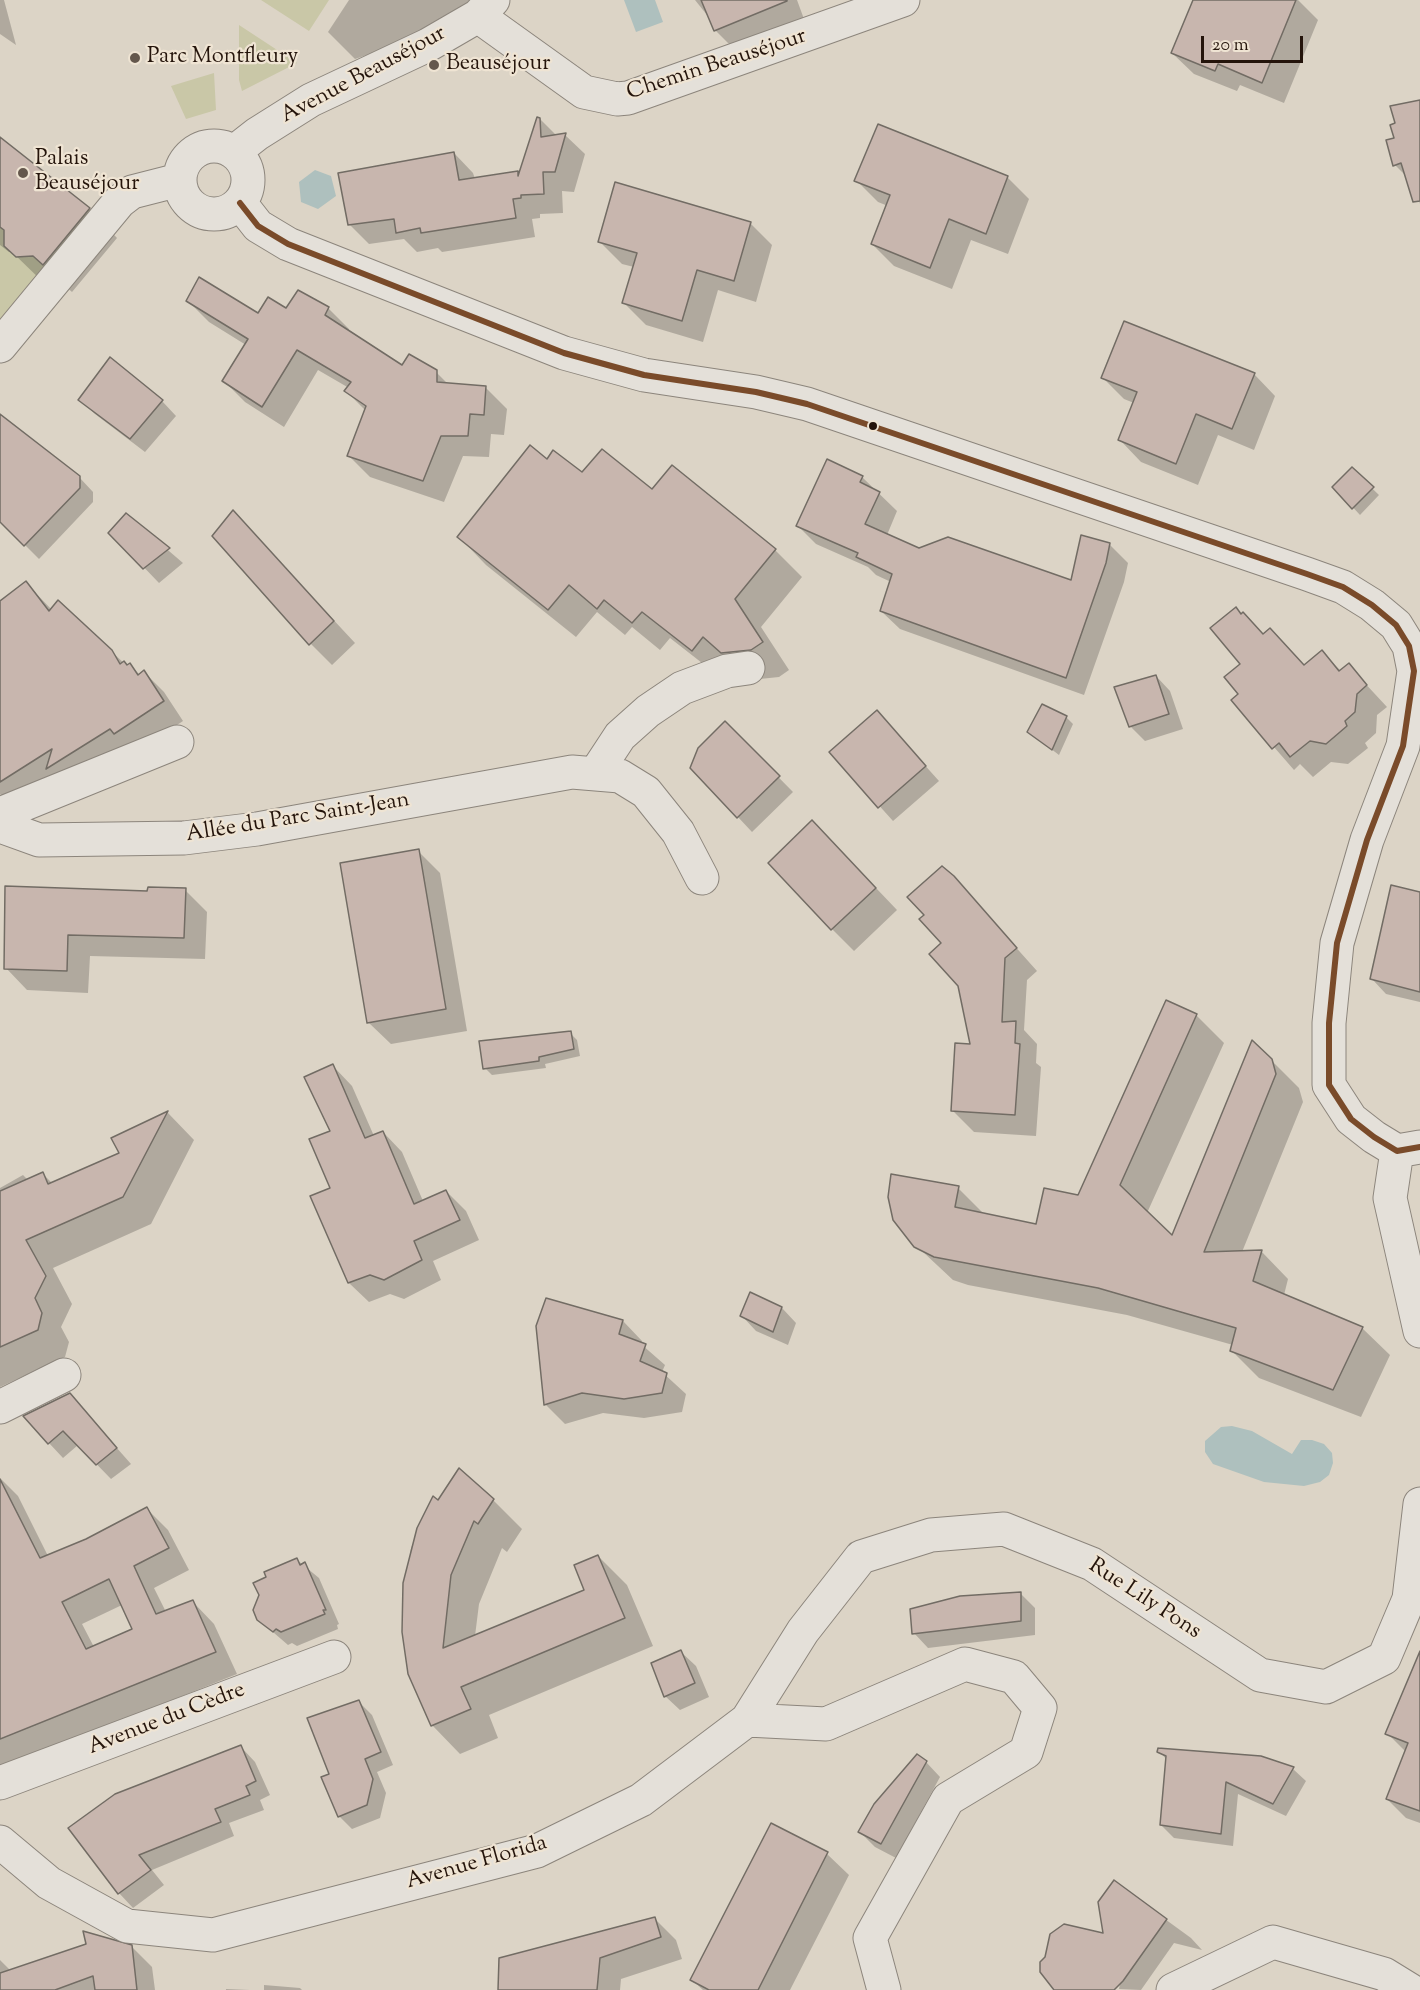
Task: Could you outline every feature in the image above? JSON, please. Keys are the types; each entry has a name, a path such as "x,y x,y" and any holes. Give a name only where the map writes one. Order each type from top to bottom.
{"street":[{"name":"Chemin Beauséjour","path":"485,8 584,92 617,99 640,94 903,0"},
{"name":"Avenue Beauséjour","path":"234,152 311,100 428,45 485,8"},
{"path":"214,145 234,152 247,171 246,194 240,203 219,214 207,214 187,202 179,180 181,169 194,152 214,145"},
{"path":"0,346 119,202 132,192 179,180"},
{"path":"240,203 258,226 288,244 564,353 644,375 756,392 807,405 1342,587 1380,612 1396,626 1409,646 1414,671 1410,706 1404,746 1367,840 1337,944 1329,1023 1329,1085 1351,1119 1408,1149 1390,1198 1420,1332"},
{"path":"595,774 620,736 648,711 682,688 727,671 748,668"},
{"path":"0,814 177,742"},
{"name":"Allée du Parc Saint-Jean","path":"0,826 39,840 184,838 257,829 572,772 620,776 646,792 678,832 702,878"},
{"path":"0,1407 64,1375"},
{"name":"Rue Lily Pons","path":"747,1720 802,1631 861,1557 931,1535 1004,1529 1092,1564 1260,1675 1326,1687 1384,1658 1409,1599 1420,1504"},
{"name":"Avenue du Cèdre","path":"0,1783 334,1657"},
{"path":"747,1720 826,1724 965,1664 1014,1677 1040,1708 1026,1752 948,1799 870,1938 884,1990"},
{"name":"Avenue Florida","path":"0,1842 49,1883 127,1926 213,1935 537,1851 641,1800 747,1720"},
{"path":"1173,1990 1273,1942 1384,1974 1410,1990"}],"shaded area":[{"path":"261,0 329,0 309,31"},
{"path":"624,0 655,0 663,22 636,32"},
{"path":"239,25 297,63 242,91 239,80"},
{"path":"214,73 216,110 186,119 171,86"},
{"name":"Palais Beauséjour","path":"0,137 97,215 0,331"},
{"path":"315,170 331,176 336,196 318,209 301,202 299,182"},
{"path":"1232,1426 1252,1431 1292,1454 1301,1440 1312,1440 1324,1444 1332,1453 1333,1463 1329,1475 1320,1482 1304,1486 1264,1482 1213,1464 1205,1452 1205,1441 1221,1427"}],"building":[{"path":"701,0 787,0 787,1 714,31"},
{"path":"1193,0 1296,0 1262,83 1218,64 1215,71 1171,53"},
{"path":"1420,100 1420,201 1413,202 1401,163 1393,166 1386,140 1394,138 1390,125 1395,123 1390,106"},
{"path":"537,117 540,118 541,137 566,133 555,172 543,172 544,194 521,195 521,198 513,199 516,218 421,233 420,228 396,233 394,219 348,225 338,173 454,152 459,180 518,171 518,176"},
{"path":"878,124 1008,176 986,234 949,219 930,268 871,244 890,195 854,181"},
{"name":"Palais Beauséjour","path":"0,137 90,208 43,265 33,256 16,257 4,246 4,230 0,227"},
{"path":"615,182 751,222 734,281 697,270 682,321 622,303 637,253 598,242"},
{"path":"199,277 258,313 268,297 286,308 298,290 329,307 325,315 402,365 409,354 437,370 437,382 486,386 484,415 470,414 468,436 441,436 423,481 347,456 366,406 344,391 351,382 297,350 262,407 222,381 248,339 186,301"},
{"path":"1124,321 1255,373 1232,429 1196,414 1176,464 1118,440 1137,392 1101,378"},
{"path":"110,357 163,400 130,439 78,400"},
{"path":"0,414 80,476 80,488 24,546 0,522"},
{"path":"530,445 547,459 553,450 582,472 602,449 652,489 672,465 776,549 735,599 763,642 751,650 721,653 703,637 692,651 642,612 632,623 604,600 597,609 569,585 548,610 457,537"},
{"path":"827,459 863,476 860,482 880,492 865,524 919,548 948,537 1071,580 1081,535 1110,543 1106,563 1066,678 880,611 892,574 856,557 858,553 796,526"},
{"path":"1352,467 1374,487 1352,509 1332,487"},
{"path":"233,510 334,621 309,645 212,536"},
{"path":"126,513 170,548 143,569 108,533"},
{"path":"26,581 49,611 58,600 112,650 120,664 124,661 127,665 130,663 138,675 144,670 164,701 114,734 110,729 46,769 52,749 0,782 0,601"},
{"path":"1236,607 1263,634 1270,628 1304,665 1322,650 1339,671 1349,663 1367,685 1357,694 1355,712 1345,721 1347,726 1326,744 1310,741 1290,757 1279,743 1272,749 1231,700 1238,694 1224,677 1240,664 1210,628"},
{"path":"1156,675 1169,714 1129,727 1114,687"},
{"path":"1042,704 1067,716 1052,750 1027,732"},
{"path":"877,710 926,766 878,808 829,752"},
{"path":"725,721 780,776 737,818 690,768 698,748"},
{"path":"812,820 876,888 831,930 768,863"},
{"path":"419,849 446,1009 367,1023 340,863"},
{"path":"942,866 954,876 1017,948 1005,958 1002,1022 1016,1021 1015,1043 1020,1044 1015,1115 951,1111 955,1043 970,1044 958,986 929,954 941,943 919,919 924,915 907,897"},
{"path":"1391,885 1420,892 1420,992 1370,979"},
{"path":"5,886 147,891 148,887 186,888 184,938 68,935 67,971 4,969"},
{"path":"1166,1000 1197,1014 1120,1185 1172,1235 1252,1040 1272,1059 1276,1074 1204,1252 1262,1250 1253,1281 1363,1327 1333,1390 1230,1351 1236,1328 1098,1288 934,1257 914,1247 893,1220 888,1197 891,1174 959,1186 955,1207 1036,1224 1044,1188 1078,1195"},
{"path":"571,1031 574,1049 539,1057 539,1061 483,1069 479,1041"},
{"path":"333,1064 365,1138 383,1131 414,1204 446,1190 460,1220 414,1241 422,1260 384,1280 370,1275 348,1283 310,1196 330,1188 309,1139 330,1131 304,1077"},
{"path":"168,1111 123,1197 26,1240 46,1276 35,1298 42,1313 38,1330 0,1347 0,1191 43,1172 48,1184 119,1153 111,1138"},
{"path":"750,1292 782,1307 773,1332 740,1316"},
{"path":"546,1298 623,1320 619,1334 646,1344 640,1361 667,1373 662,1393 624,1399 582,1393 544,1405 536,1326"},
{"path":"70,1393 117,1448 96,1465 63,1431 48,1444 23,1416"},
{"path":"459,1468 494,1499 478,1524 474,1521 451,1575 443,1648 584,1590 574,1565 598,1555 625,1618 461,1687 471,1709 431,1726 408,1674 402,1632 403,1583 417,1528 433,1496 438,1500"},
{"path":"0,1479 40,1558 86,1539 147,1507 169,1548 134,1566 156,1614 193,1600 216,1652 0,1739","holes":["109,1579 132,1629 86,1649 62,1602"]},
{"path":"297,1558 300,1565 305,1562 326,1610 323,1610 325,1614 281,1632 276,1629 273,1632 257,1620 253,1610 259,1595 253,1583 266,1577 264,1572"},
{"path":"1021,1592 1021,1621 912,1634 910,1609 960,1596"},
{"path":"681,1650 695,1683 664,1697 651,1663"},
{"path":"1420,1651 1420,1811 1386,1799 1408,1743 1385,1734"},
{"path":"359,1700 381,1752 365,1759 373,1779 367,1805 338,1817 321,1777 329,1774 307,1718"},
{"path":"241,1745 256,1781 246,1786 250,1795 215,1809 221,1822 139,1855 151,1870 118,1894 68,1828 115,1794"},
{"path":"1158,1748 1261,1756 1294,1767 1273,1804 1226,1782 1221,1834 1160,1825 1166,1756 1157,1752"},
{"path":"917,1754 927,1761 881,1844 858,1832 874,1804"},
{"path":"771,1823 828,1852 758,1990 709,1990 690,1980"},
{"path":"1114,1880 1167,1919 1123,1981 1114,1990 1054,1990 1040,1972 1040,1962 1045,1957 1050,1934 1064,1924 1103,1933 1098,1902"},
{"path":"655,1917 661,1937 600,1958 597,1990 498,1990 499,1958"},
{"path":"83,1931 132,1945 137,1990 95,1990 93,1976 55,1990 0,1990 0,1973 86,1944"}],"transit line":[{"path":"240,203 258,226 288,244 564,353 644,375 756,392 807,404 1307,574 1343,587 1372,605 1396,625 1409,646 1414,671 1403,746 1367,840 1337,943 1329,1023 1329,1085 1351,1119 1374,1137 1397,1151 1420,1147"}],"place":[{"name":"Parc Montfleury","path":"135,58"},
{"name":"Beauséjour","path":"434,65"},
{"name":"Palais Beauséjour","path":"23,173"}]}
